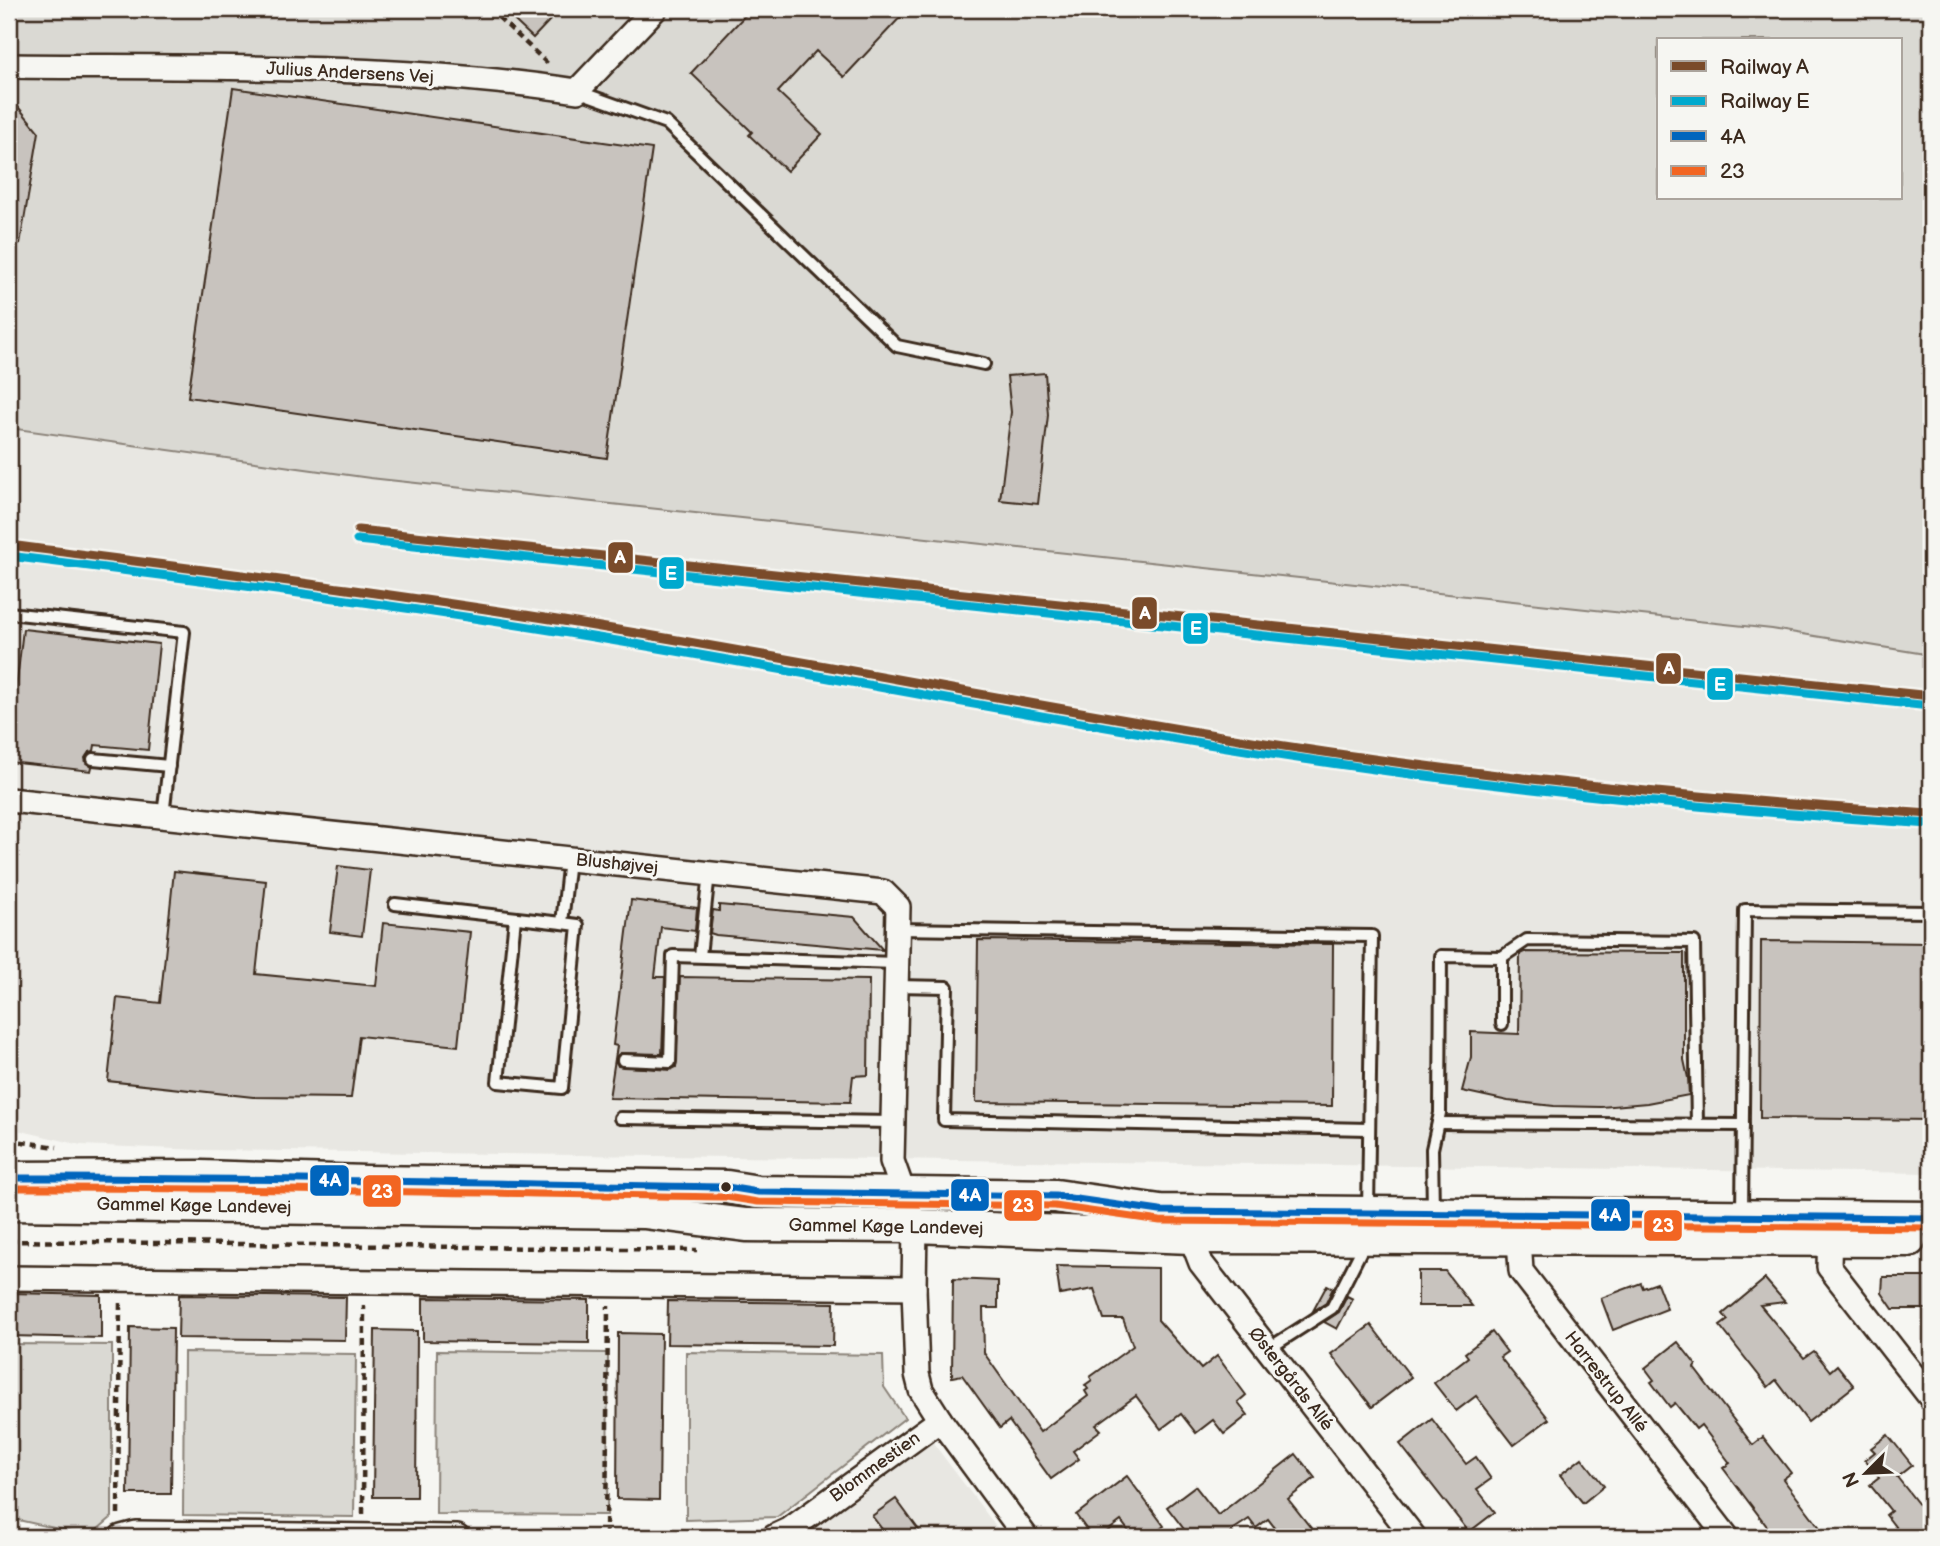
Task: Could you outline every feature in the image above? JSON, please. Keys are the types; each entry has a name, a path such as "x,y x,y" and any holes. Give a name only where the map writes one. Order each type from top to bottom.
{"main road":[{"name":"Gammel Køge Landevej","path":"9,1178 201,1177 714,1187 758,1192 1056,1196 1160,1211 1190,1224"},
{"name":"Gammel Køge Landevej","path":"9,1204 644,1212 746,1225 1190,1224 1830,1229 1931,1240"},
{"name":"Gammel Køge Landevej","path":"1830,1229 1931,1218"}],"street":[{"path":"577,91 655,9"},
{"name":"Julius Andersens Vej","path":"9,66 290,69 503,80 577,91"},
{"name":"Blushøjvej","path":"9,800 883,892 898,907 892,1161 915,1226 917,1374 921,1390 940,1420 1026,1537"},
{"name":"Østergårds Allé","path":"1190,1224 1201,1263 1414,1537"},
{"name":"Harrestrup Allé","path":"1518,1226 1521,1271 1727,1537"},
{"path":"1830,1229 1829,1267 1931,1398"},
{"path":"9,1278 914,1288"},
{"name":"Blommestien","path":"774,1537 789,1530 940,1420"},
{"path":"119,1530 135,1533 457,1537"}],"lane":[{"path":"577,91 666,123 897,346 984,365"},
{"path":"9,613 184,632 163,816"},
{"path":"93,759 169,766"},
{"path":"562,923 569,859"},
{"path":"700,957 709,873"},
{"path":"396,904 578,925 562,1088 498,1082 515,918"},
{"path":"1742,1228 1745,910 1931,912"},
{"path":"897,929 1371,936 1368,1225 1332,1308 1269,1349"},
{"path":"1434,1225 1432,1149 1441,1093 1441,956 1502,957 1527,940 1694,942 1697,1124"},
{"path":"623,1060 670,1062 673,956 896,963"},
{"path":"1502,957 1502,1024"},
{"path":"896,986 947,987 944,1120 1369,1129"},
{"path":"620,1118 892,1122"},
{"path":"1438,1123 1743,1125"}],"path":[{"path":"490,9 577,91"},
{"path":"363,1536 367,1208"},
{"path":"119,1530 120,1279"},
{"path":"606,1537 608,1284"}],"shaded area":[{"path":"9,9 1931,9 1931,655 1772,629 370,478 9,428"},
{"path":"9,428 370,478 1772,629 1931,655 1931,1173 200,1150 81,1145 9,1128"},
{"path":"9,1344 112,1345 112,1517 90,1536 9,1518"},
{"path":"437,1351 608,1353 607,1515 436,1514"},
{"path":"184,1352 356,1354 354,1517 183,1515"},
{"path":"686,1352 883,1355 884,1387 905,1418 777,1517 686,1520"},
{"path":"931,1440 1004,1537 803,1537"}],"building":[{"path":"502,9 540,9 551,19 533,38"},
{"path":"751,9 908,9 844,77 816,51 778,92 822,134 787,171 749,135 752,132 691,73"},
{"path":"233,88 652,149 607,458 188,397"},
{"path":"9,96 39,132 20,244 9,243"},
{"path":"1045,373 1048,415 1038,504 1000,500 1011,412 1007,376"},
{"path":"23,629 159,644 148,750 95,745 94,751 89,752 85,758 86,763 92,767 91,771 9,762 9,732 11,733"},
{"path":"338,866 370,870 362,936 330,932"},
{"path":"174,871 266,881 256,974 376,986 383,923 470,932 458,1046 359,1036 351,1098 253,1097 108,1081 117,998 160,1003"},
{"path":"631,900 697,908 695,931 661,927 655,977 665,977 662,1054 620,1053 615,1059 617,1046 613,1045"},
{"path":"719,905 854,917 883,950 716,935 710,933 713,910 719,911"},
{"path":"978,940 1333,944 1332,1106 976,1102"},
{"path":"1761,941 1931,943 1931,1120 1760,1118"},
{"path":"1684,953 1684,1060 1689,1095 1647,1103 1601,1107 1508,1101 1462,1091 1471,1057 1471,1032 1519,1034 1520,954"},
{"path":"680,977 869,980 868,1075 853,1076 850,1102 609,1098 615,1059 618,1066 670,1070 676,1067"},
{"path":"1056,1266 1158,1268 1158,1320 1201,1369 1217,1356 1246,1395 1238,1402 1248,1415 1224,1434 1213,1420 1196,1433 1181,1414 1161,1429 1136,1396 1096,1425 1101,1430 1073,1451 1079,1459 1051,1479 1009,1421 1000,1428 962,1375 952,1377 953,1279 998,1281 998,1308 983,1308 984,1353 1040,1432 1088,1396 1085,1385 1092,1380 1090,1377 1133,1346 1123,1319 1104,1319 1094,1289 1060,1295"},
{"path":"1418,1271 1445,1271 1472,1306 1418,1306"},
{"path":"1883,1277 1931,1277 1931,1309 1893,1309 1882,1293"},
{"path":"1765,1279 1785,1302 1760,1305 1804,1358 1814,1351 1830,1371 1837,1365 1854,1386 1808,1422 1776,1380 1768,1387 1720,1326 1728,1320 1723,1314"},
{"path":"1641,1283 1643,1288 1657,1283 1667,1309 1613,1330 1601,1298"},
{"path":"1327,1285 1333,1288 1326,1303 1313,1311"},
{"path":"9,1293 101,1295 101,1338 9,1336"},
{"path":"179,1295 346,1297 345,1340 178,1338"},
{"path":"1347,1296 1353,1299 1337,1329 1324,1322 1339,1312"},
{"path":"423,1298 589,1300 589,1343 423,1341"},
{"path":"668,1301 834,1303 833,1346 667,1344"},
{"path":"1371,1325 1411,1377 1372,1407 1331,1354"},
{"path":"130,1327 173,1328 171,1494 128,1494"},
{"path":"375,1330 417,1331 416,1497 373,1497"},
{"path":"1492,1332 1507,1352 1500,1357 1549,1419 1514,1445 1476,1396 1456,1411 1434,1383 1468,1357 1465,1353"},
{"path":"618,1333 661,1334 659,1500 617,1499"},
{"path":"1678,1342 1696,1365 1694,1368 1753,1445 1763,1437 1791,1473 1783,1479 1821,1529 1811,1537 1775,1537 1723,1468 1730,1463 1701,1425 1696,1429 1675,1403 1670,1407 1651,1382 1654,1380 1645,1368"},
{"path":"1432,1419 1466,1464 1476,1457 1491,1479 1477,1489 1495,1512 1469,1532 1400,1444"},
{"path":"1888,1435 1912,1465 1897,1477 1931,1520 1931,1537 1903,1537 1886,1515 1891,1511 1870,1485 1879,1478 1865,1460 1875,1452 1871,1448"},
{"path":"1296,1454 1315,1478 1288,1499 1318,1537 1282,1537 1268,1519 1256,1528 1249,1519 1231,1531 1236,1537 1190,1537 1167,1507 1195,1486 1218,1515"},
{"path":"1582,1458 1604,1486 1583,1503 1560,1475"},
{"path":"1127,1476 1164,1526 1149,1537 1133,1537 1121,1521 1100,1537 1092,1537 1076,1515"},
{"path":"896,1499 924,1537 888,1537 872,1516"}],"rail line":[{"name":"A","path":"358,530 1931,696"},
{"name":"E","path":"357,540 1930,706"},
{"name":"A","path":"9,545 466,606 700,644 1108,717 1353,756 1600,787 1931,814"},
{"name":"E","path":"9,556 465,617 1189,741 1353,766 1600,796 1930,824"}],"transit line":[{"name":"4A","path":"9,1178 727,1187 758,1192 1056,1196 1160,1211 1931,1218"},
{"name":"23","path":"9,1188 726,1197 758,1202 1055,1206 1160,1221 1931,1228"}]}
